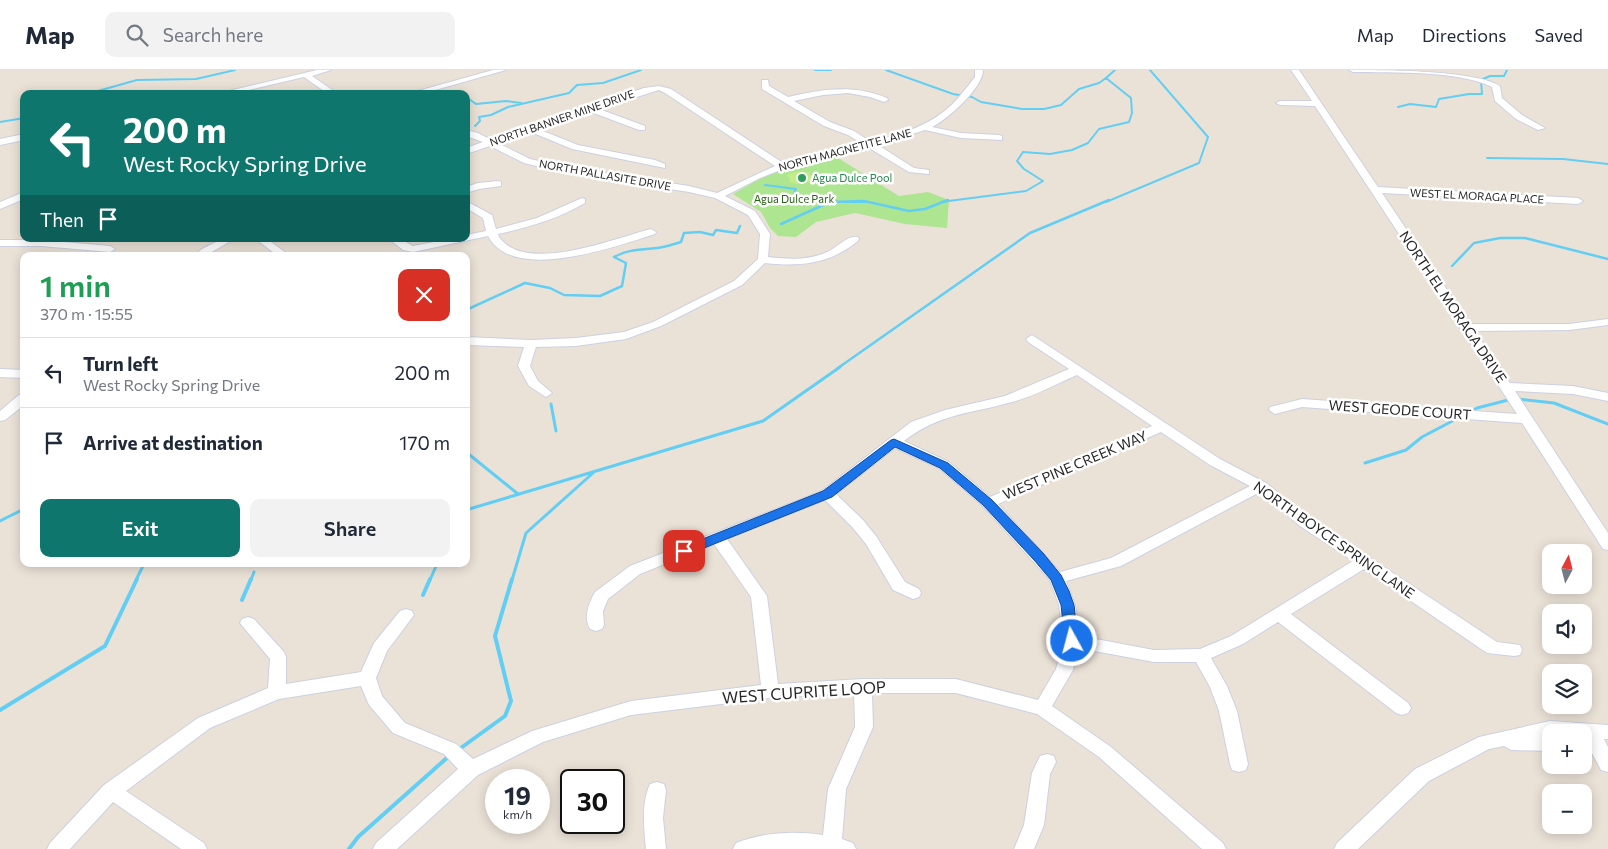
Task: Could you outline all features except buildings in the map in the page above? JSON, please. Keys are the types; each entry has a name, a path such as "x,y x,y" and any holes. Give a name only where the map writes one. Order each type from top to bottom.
{"street":[{"path":"238,90 327,70"},
{"path":"426,90 502,70"},
{"name":"NORTH MAGNETITE LANE","path":"718,196 746,181 781,166 899,136 924,127 948,113 979,77 980,70"},
{"name":"NORTH EL MORAGA DRIVE","path":"1295,70 1506,387 1608,545"},
{"path":"1353,70 1460,75 1484,80 1496,86 1498,99 1519,117 1541,128"},
{"path":"306,75 328,90"},
{"path":"297,77 314,90"},
{"path":"765,82 766,87 827,124 852,133 912,170 926,172"},
{"name":"NORTH BANNER MINE DRIVE","path":"470,150 659,87 668,90 781,166"},
{"path":"787,100 811,94 838,91 862,92 884,100"},
{"path":"1280,103 1318,104"},
{"path":"592,109 642,128"},
{"path":"924,127 971,138 999,138"},
{"path":"531,129 553,142 652,162 662,166"},
{"name":"NORTH PALLASITE DRIVE","path":"470,134 491,142 527,161 561,169 689,189 718,196 752,214 764,234 762,260"},
{"path":"0,142 20,138"},
{"path":"470,189 498,184"},
{"name":"WEST EL MORAGA PLACE","path":"1376,190 1578,201"},
{"path":"0,206 20,197"},
{"path":"470,237 494,232 565,211 582,200"},
{"path":"470,206 488,217 495,240 502,247 522,255 541,257 561,256 590,250 651,232"},
{"path":"470,342 531,344 593,340 626,335 658,324 738,283 762,260 811,261 830,257 842,251 854,239"},
{"path":"206,252 224,242"},
{"path":"265,242 279,252"},
{"path":"398,242 407,248 414,249 446,242"},
{"path":"0,243 41,243 110,248"},
{"path":"1466,328 1569,328 1608,322"},
{"name":"NORTH BOYCE SPRING LANE","path":"1032,338 1162,428 1215,462 1261,486 1304,522 1493,648 1514,650"},
{"path":"531,344 524,366 532,383 546,393"},
{"path":"596,625 595,611 601,596 635,570 827,494 894,442 930,418 1011,398 1078,370"},
{"path":"0,373 20,374"},
{"path":"1506,387 1573,390 1608,397"},
{"path":"0,417 20,401"},
{"name":"WEST GEODE COURT","path":"1274,410 1302,403 1526,419"},
{"name":"WEST PINE CREEK WAY","path":"988,502 1162,428"},
{"path":"894,442 944,466 988,502 1057,578 1067,605 1072,641 1064,670 1042,708"},
{"path":"1057,578 1116,562 1261,486"},
{"path":"827,494 862,530 899,586 913,593"},
{"path":"717,538 759,596 770,691"},
{"path":"1072,641 1154,656 1201,655 1237,640 1363,562"},
{"path":"406,615 380,648 367,678 375,700 399,728 460,759"},
{"path":"1280,615 1402,708"},
{"path":"248,623 278,657 277,692"},
{"path":"1201,655 1218,686 1228,711 1239,764"},
{"path":"58,849 110,791 204,723 277,692 367,678"},
{"path":"742,849 796,842 839,846 837,789 864,727 864,686"},
{"name":"WEST CUPRITE LOOP","path":"390,847 460,759 631,708 770,691 864,686 956,686 1042,708 1105,752 1216,849"},
{"path":"1344,849 1422,775 1485,742 1550,728 1598,741 1608,764"},
{"path":"1485,742 1542,744"},
{"path":"1024,849 1034,825 1040,774 1047,762"},
{"path":"656,790 653,818 656,849"},
{"path":"110,791 197,849"}],"green space":[{"name":"Agua Dulce Park","path":"835,156 899,196 928,192 949,200 947,228 905,224 855,213 816,222 796,237 778,236 770,228 761,212 733,194 768,174"},
{"name":"Agua Dulce Pool","path":"796,172 808,172 815,181 797,184 789,182 790,179 787,175"}],"waterway":[{"path":"101,90 137,80 196,79 235,70"},
{"path":"475,126 480,121 479,117 491,115 508,107 569,93 577,85 603,83 641,70"},
{"path":"815,70 831,70"},
{"path":"886,70 953,94 972,97 981,102 1022,109 1044,109 1061,105 1079,89 1099,83 1106,78"},
{"path":"1106,78 1115,70"},
{"path":"1106,202 1199,163 1208,137 1150,70"},
{"path":"1483,79 1490,76 1504,76 1507,70"},
{"path":"944,202 1026,191 1043,181 1024,169 1017,161 1023,152 1050,154 1072,150 1088,143 1099,129 1129,122 1132,113 1131,98 1106,78"},
{"path":"1398,107 1410,104 1436,107 1439,99 1469,94 1482,94 1481,80"},
{"path":"470,100 476,104 506,101 521,103"},
{"path":"0,122 20,119"},
{"path":"1487,158 1563,159 1608,164"},
{"path":"765,185 796,189 794,193 810,200 823,202"},
{"path":"813,200 827,202"},
{"path":"944,202 948,200"},
{"path":"838,368 1030,233 1109,200"},
{"path":"781,224 830,202 864,201 909,211 925,209 944,202"},
{"path":"844,202 867,202"},
{"path":"470,308 525,283 550,288 564,295 600,296 622,286 626,263 614,257 619,254 660,248 681,242 684,233 700,232 713,235 716,230 737,233 740,226"},
{"path":"1452,266 1474,243 1500,238 1525,238 1608,259"},
{"path":"470,509 763,421 840,367"},
{"path":"1468,413 1477,408 1512,399"},
{"path":"1518,399 1554,403 1608,424"},
{"path":"551,404 556,431"},
{"path":"1365,463 1406,450 1422,437 1460,417"},
{"path":"470,455 518,494"},
{"path":"512,580 526,533 593,473"},
{"path":"0,521 20,511"},
{"path":"136,580 142,567"},
{"path":"430,580 436,567"},
{"path":"251,580 254,572"},
{"path":"0,710 105,646 137,579"},
{"path":"242,600 251,579"},
{"path":"423,595 430,579"},
{"path":"458,750 505,716 511,701 495,636 512,579"},
{"path":"349,849 358,837 449,756"}],"place":[{"name":"Agua Dulce Pool","path":"802,178"}],"route":[{"path":"684,551 827,494 894,442 944,466 988,502 1038,556 1057,578 1067,605 1072,641"}]}
